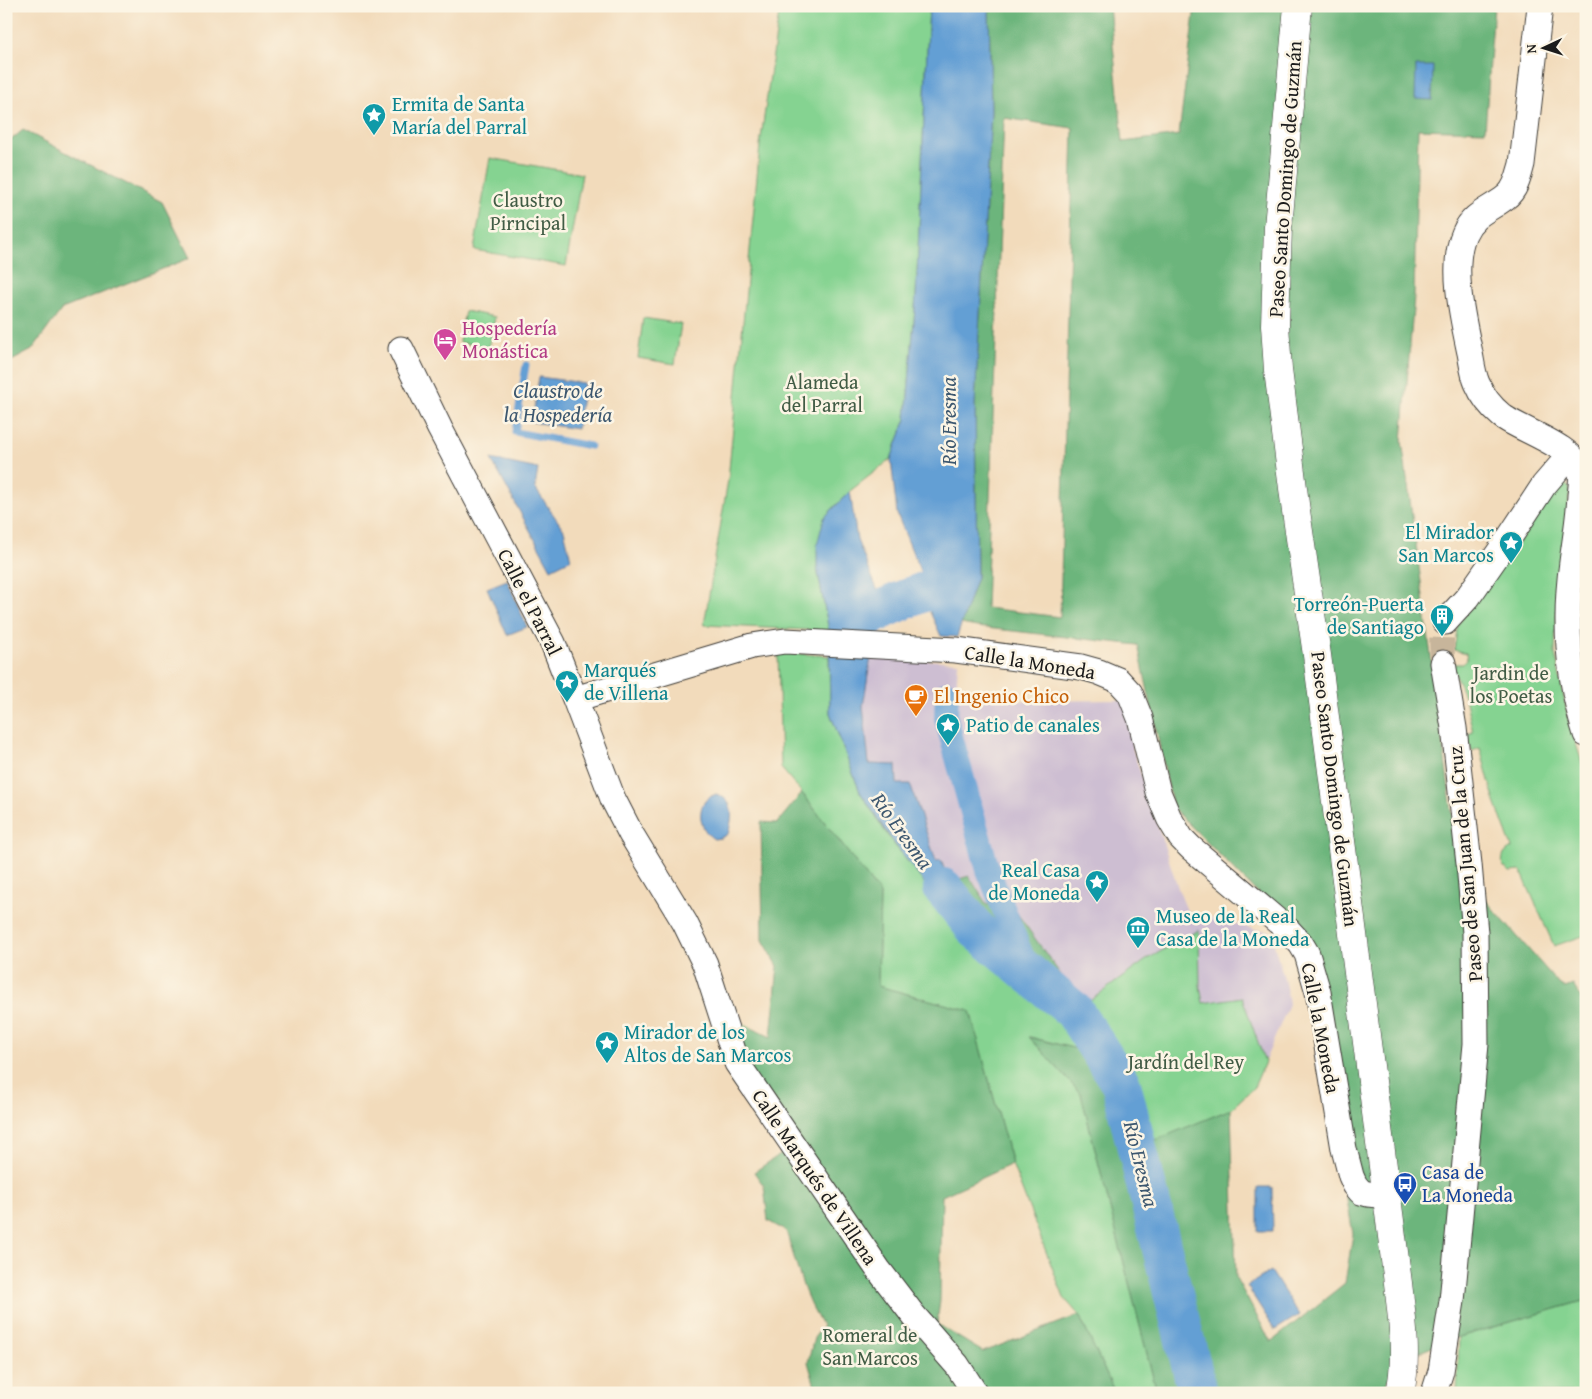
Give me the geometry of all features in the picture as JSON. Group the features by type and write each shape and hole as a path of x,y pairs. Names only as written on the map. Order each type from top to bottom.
{"main road":[{"name":"Paseo Santo Domingo de Guzmán","path":"1298,6 1278,237 1275,326 1278,370 1282,411 1318,655 1388,1196 1403,1324 1404,1358 1400,1393"}],"street":[{"path":"1540,6 1522,164 1514,186 1507,197 1480,212 1464,234 1459,258 1459,304 1476,382 1487,401 1503,416 1555,444 1577,464 1581,472 1581,488 1569,588 1568,635 1569,663 1580,716 1586,734"},
{"name":"Calle el Parral","path":"401,349 440,429 553,643 575,699"},
{"path":"1445,622 1468,597 1544,485 1569,456"},
{"name":"Calle la Moneda","path":"575,699 752,646 785,640 956,650 1081,667 1118,680 1130,693 1140,718 1158,792 1176,831 1191,848 1288,930 1301,944 1307,954 1318,992 1349,1170 1355,1185 1361,1192 1388,1196"},
{"name":"Paseo de San Juan de la Cruz","path":"1434,1393 1441,1371 1452,1301 1476,1044 1475,933 1454,728 1443,663"},
{"name":"Calle Marqués de Villena","path":"575,699 613,799 631,834 685,923 705,964 737,1063 878,1269 914,1316 957,1365 975,1393"}],"shaded area":[{"name":"Real Casa de Moneda","path":"870,657 958,662 956,694 1022,701 1122,700 1131,710 1133,750 1187,911 1254,929 1270,931 1284,978 1289,1004 1254,1087 1231,1109 1125,1065 1007,899 987,905 969,876 949,882 941,860 936,861 926,833 897,784 869,764 863,706"}],"green space":[{"name":"Alameda del Parral","path":"780,6 929,6 916,296 906,419 891,459 850,491 824,518 817,568 829,631 704,625 728,480 760,145"},
{"path":"989,6 1109,6 1123,142 1179,135 1195,6 1494,6 1485,131 1418,129 1414,297 1402,441 1460,871 1559,984 1565,988 1573,985 1586,1006 1586,1300 1459,1337 1398,1360 1383,1393 1157,1393 1081,1094 1029,1037 1101,1055 1074,1011 978,931 949,882 969,876 987,905 1007,899 1125,1065 1131,1150 1231,1109 1236,1278 1271,1342 1345,1283 1353,1234 1301,937 1173,808 1138,645 961,624 977,577 975,402 991,111","holes":["1004,118 1073,128 1060,617 986,608"]},
{"path":"23,130 162,202 190,258 62,309 32,350 6,364 6,144"},
{"name":"Claustro Pirncipal","path":"490,158 582,174 566,266 474,250"},
{"path":"465,311 495,317 489,348 459,342"},
{"path":"643,318 681,324 675,364 638,358"},
{"name":"Jardin de los Poetas","path":"1565,484 1570,488 1557,602 1555,653 1568,718 1586,776 1586,935 1554,946 1521,871 1510,872 1503,866 1502,860 1504,855 1512,848 1494,799 1480,748 1472,751 1466,735 1473,732 1465,698 1451,664 1463,664 1467,660 1466,653 1454,650 1458,624 1560,486"},
{"path":"778,652 829,656 830,713 860,792 890,839 925,884 1074,1011 1102,1056 1030,1037 1081,1094 1157,1393 1115,1393 1079,1315 1064,1298 1012,1164 970,1011 878,986 880,894 781,768"},
{"name":"Romeral de San Marcos","path":"802,793 880,894 878,986 970,1011 1012,1164 942,1196 940,1300 937,1324 983,1352 1079,1315 1115,1393 817,1393 808,1362 814,1338 823,1326 805,1292 786,1231 768,1221 764,1186 754,1172 797,1143 742,1061 741,1023 771,1037 778,966 763,940 761,822 777,823"},
{"name":"Jardín del Rey","path":"1199,930 1200,986 1203,1003 1242,997 1265,1062 1254,1087 1231,1109 1131,1151 1125,1065 1084,1005 1149,958"},
{"path":"1586,1300 1586,1393 1457,1393 1459,1337"}],"water":[{"path":"929,6 989,6 991,111 975,405 977,577 957,637 941,636 918,586 925,583 897,514 891,459 906,419 916,296"},
{"path":"1416,66 1433,66 1432,100 1415,99"},
{"name":"Claustro de la Hospedería","path":"539,377 584,383 577,429 532,422"},
{"path":"491,459 538,469 535,488 564,530 571,559 551,569"},
{"path":"850,491 857,540 890,621 875,632 863,706 869,764 896,765 897,784 910,784 936,861 941,860 949,882 978,931 925,884 891,839 860,792 830,713 829,631 817,568 817,545 824,518"},
{"path":"507,580 527,627 507,635 487,588"},
{"path":"716,794 727,800 731,810 731,821 728,834 714,839 706,832 703,826 701,810 706,800"},
{"path":"1258,1187 1272,1187 1273,1231 1258,1231"},
{"path":"1271,1271 1299,1315 1275,1330 1247,1286"}],"waterway":[{"path":"526,365 515,432 590,446"},
{"name":"Río Eresma","path":"849,646 855,629 865,619 884,608 938,586 947,572 949,555"},
{"path":"947,693 946,718 988,870 1029,973"},
{"name":"Río Eresma","path":"943,888 978,931 1074,1011 1121,1084 1198,1393"}],"tunnel":[{"path":"1443,663 1442,637 1445,622"}],"place":[{"name":"Ermita de Santa María del Parral","path":"374,136"},
{"name":"Hospedería Monástica","path":"445,361"},
{"name":"El Mirador San Marcos","path":"1511,564"},
{"name":"Torreón-Puerta de Santiago","path":"1442,637"},
{"name":"Marqués de Villena","path":"567,703"},
{"name":"El Ingenio Chico","path":"916,717"},
{"name":"Patio de canales","path":"948,746"},
{"name":"Real Casa de Moneda","path":"1097,903"},
{"name":"Museo de la Real Casa de la Moneda","path":"1138,949"},
{"name":"Mirador de los Altos de San Marcos","path":"607,1064"},
{"name":"Casa de La Moneda","path":"1405,1205"}]}
